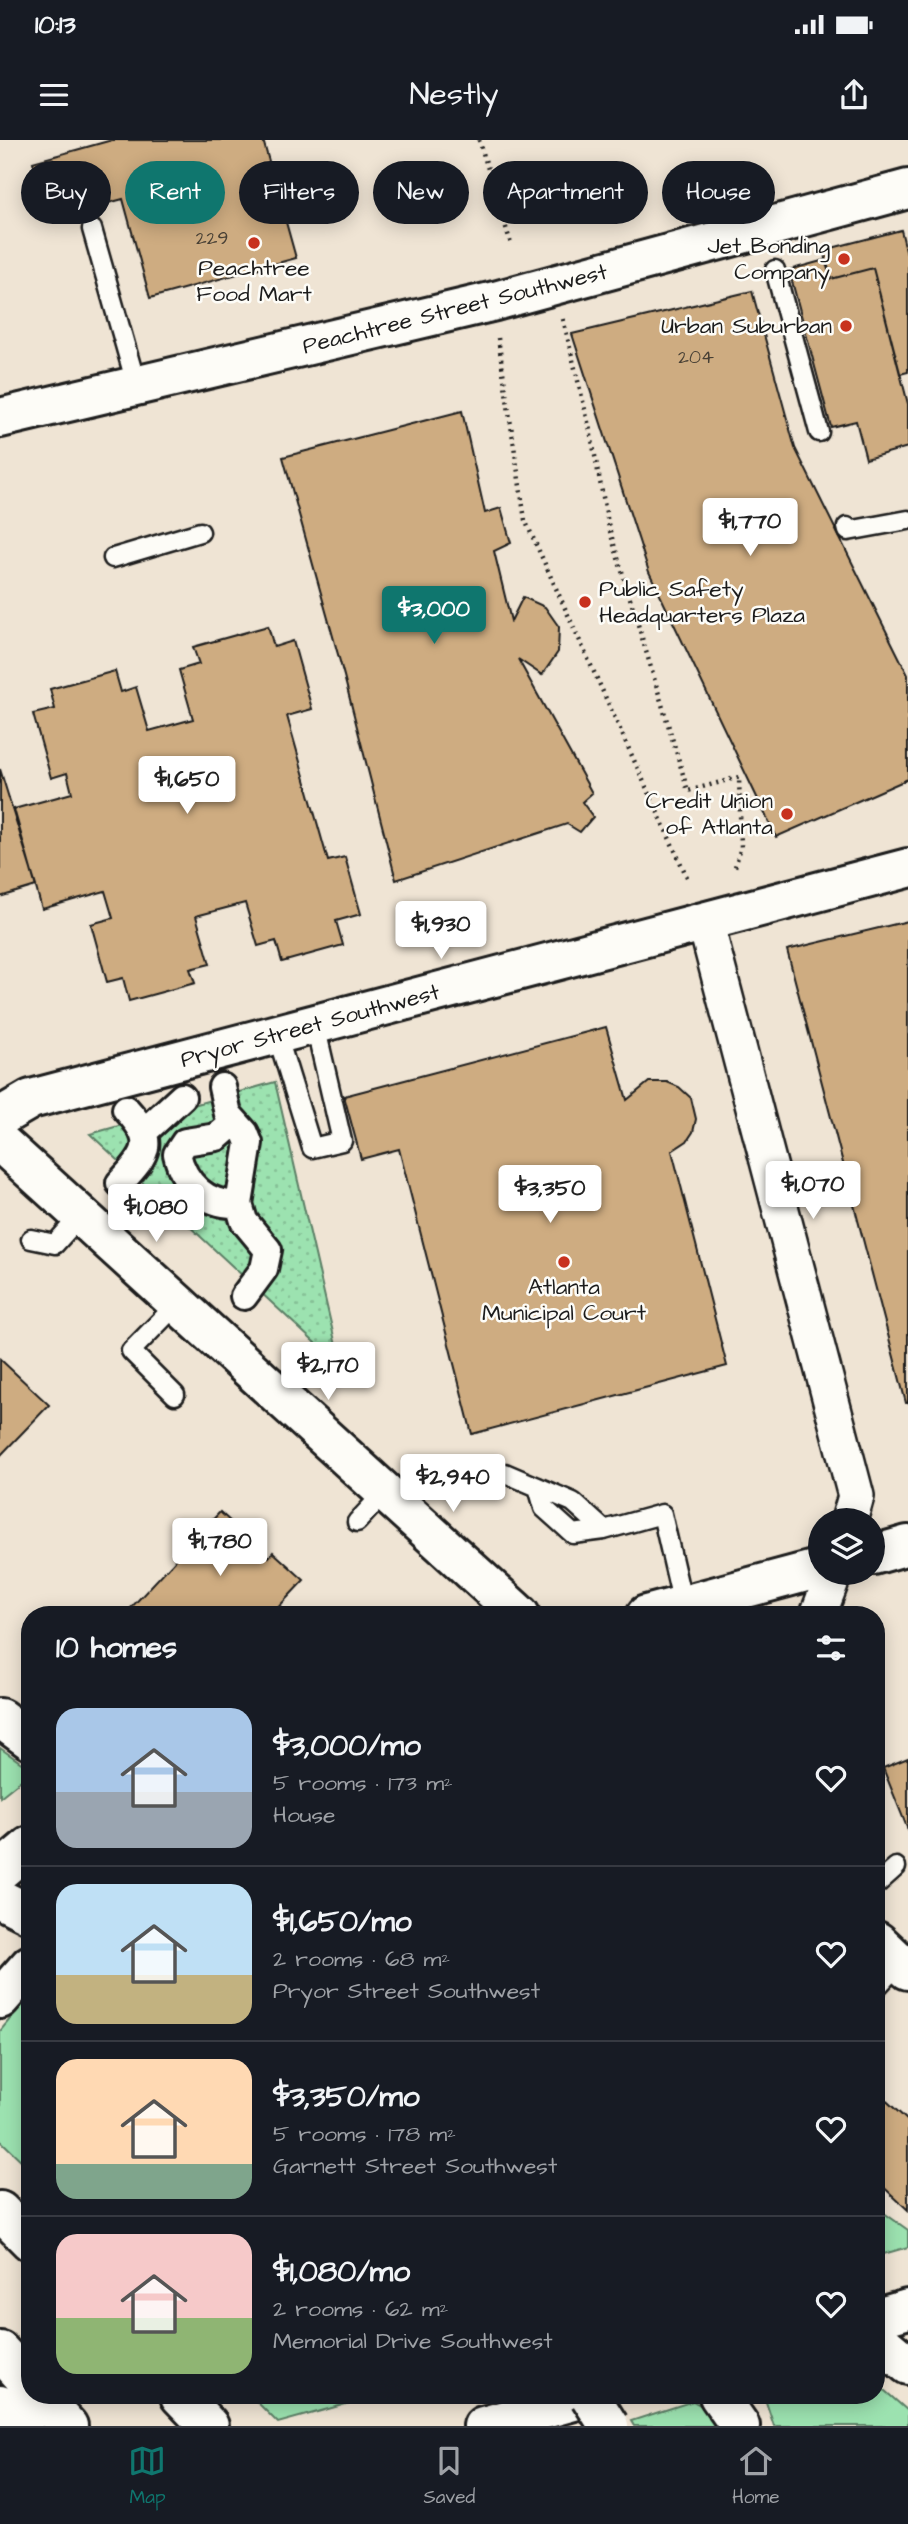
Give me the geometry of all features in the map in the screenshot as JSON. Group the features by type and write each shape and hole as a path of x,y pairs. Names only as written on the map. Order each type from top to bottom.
{"main road":[{"name":"Peachtree Street Southwest","path":"0,418 495,301 908,189"},
{"name":"Pryor Street Southwest","path":"0,1117 31,1099 908,868"},
{"path":"0,1142 510,1606"},
{"path":"885,1552 908,1545"},
{"path":"679,1606 808,1572"},
{"path":"0,1718 21,1733"},
{"path":"0,1871 21,1854"},
{"path":"0,1890 21,1898"},
{"path":"0,1899 21,1910"},
{"path":"0,1999 21,1975"},
{"path":"0,2211 21,2232"},
{"path":"885,2316 908,2309"},
{"path":"885,2346 908,2365"},
{"path":"0,2351 21,2374"},
{"path":"47,2404 68,2426"},
{"path":"188,2404 209,2426"},
{"path":"482,2426 562,2404"},
{"path":"596,2404 609,2426"},
{"path":"725,2404 740,2426"},
{"path":"0,2405 23,2426"}],"street":[{"path":"705,921 856,1496 853,1508"},
{"path":"222,1087 228,1114 233,1123 245,1133 249,1143 239,1204 244,1221 268,1250 264,1269 244,1296"},
{"path":"120,1184 137,1164 145,1139 182,1097"},
{"path":"126,1109 145,1139 177,1154"},
{"path":"233,1123 217,1138 185,1142 177,1154 182,1172 195,1189 212,1201 239,1204"},
{"path":"821,1606 829,1585"}],"lane":[{"path":"92,229 137,387"},
{"path":"775,270 819,432"},
{"path":"847,527 848,531 908,520"},
{"path":"113,558 200,532"},
{"path":"277,1035 312,1149 342,1141 315,1025"},
{"path":"31,1239 55,1244 80,1215"},
{"path":"175,1395 131,1351 177,1304"},
{"path":"505,1472 573,1502 604,1530 662,1514 683,1605"},
{"path":"357,1522 384,1493"},
{"path":"885,1877 896,1867"}],"path":[{"path":"479,140 512,247"},
{"path":"563,319 590,430 609,528 688,791 739,777 741,847 734,870"},
{"path":"498,336 525,520 687,877"}],"green space":[{"path":"275,1082 341,1367 90,1134"},
{"path":"0,1748 21,1763 21,1780 0,1797"},
{"path":"21,2006 21,2160 0,2140 0,2031"},
{"path":"885,2214 908,2230 908,2247 885,2254"},
{"path":"885,2391 908,2411 908,2426 774,2426 767,2404 885,2404"},
{"path":"259,2404 346,2404 278,2423"},
{"path":"684,2404 699,2404 719,2415 725,2426 634,2426 631,2421"}],"building":[{"path":"112,140 263,140 269,161 239,161 239,224 286,224 296,258 150,298 130,224 225,224 225,161 125,161 125,206 123,199 111,202 111,161 37,161"},
{"path":"901,230 908,258 908,372 900,374 873,268 831,279 824,250"},
{"name":"Urban Suburban","path":"825,260 831,279 873,268 908,404 908,447 866,459 856,421 831,427 789,270"},
{"path":"752,291 795,448 908,675 908,779 776,837 649,572 572,334"},
{"path":"462,411 485,513 501,508 511,543 494,551 511,621 523,597 545,607 559,627 558,652 542,675 518,659 592,793 582,802 593,817 580,832 567,824 396,880 344,676 283,457"},
{"path":"268,626 274,647 293,641 312,709 287,716 328,861 345,857 361,914 336,921 343,945 282,962 276,941 258,946 245,903 196,916 210,964 190,969 195,983 129,1001 123,978 107,982 91,924 113,918 105,891 42,909 14,809 72,793 67,773 51,778 33,714 55,709 50,689 115,671 121,692 136,687 149,731 193,719 179,670 199,664 193,647"},
{"path":"0,769 36,886 0,897"},
{"path":"908,921 908,1403 906,1403 787,950"},
{"name":"Atlanta Municipal Court","path":"606,1027 627,1100 649,1082 667,1082 679,1087 691,1098 696,1119 693,1132 687,1141 672,1151 727,1366 472,1434 399,1149 361,1159 344,1096"},
{"path":"0,1359 49,1405 0,1456"},
{"path":"220,1512 269,1557 273,1552 304,1580 279,1606 133,1606"},
{"path":"908,1758 908,1830 885,1773 885,1767"},
{"path":"885,2099 908,2121 908,2210 885,2188"}],"place":[{"name":"Peachtree Food Mart","path":"254,243"},
{"name":"Jet Bonding Company","path":"844,259"},
{"name":"Urban Suburban","path":"846,326"},
{"name":"Public Safety Headquarters Plaza","path":"585,602"},
{"name":"Credit Union of Atlanta","path":"787,814"},
{"name":"Atlanta Municipal Court","path":"564,1262"}]}
